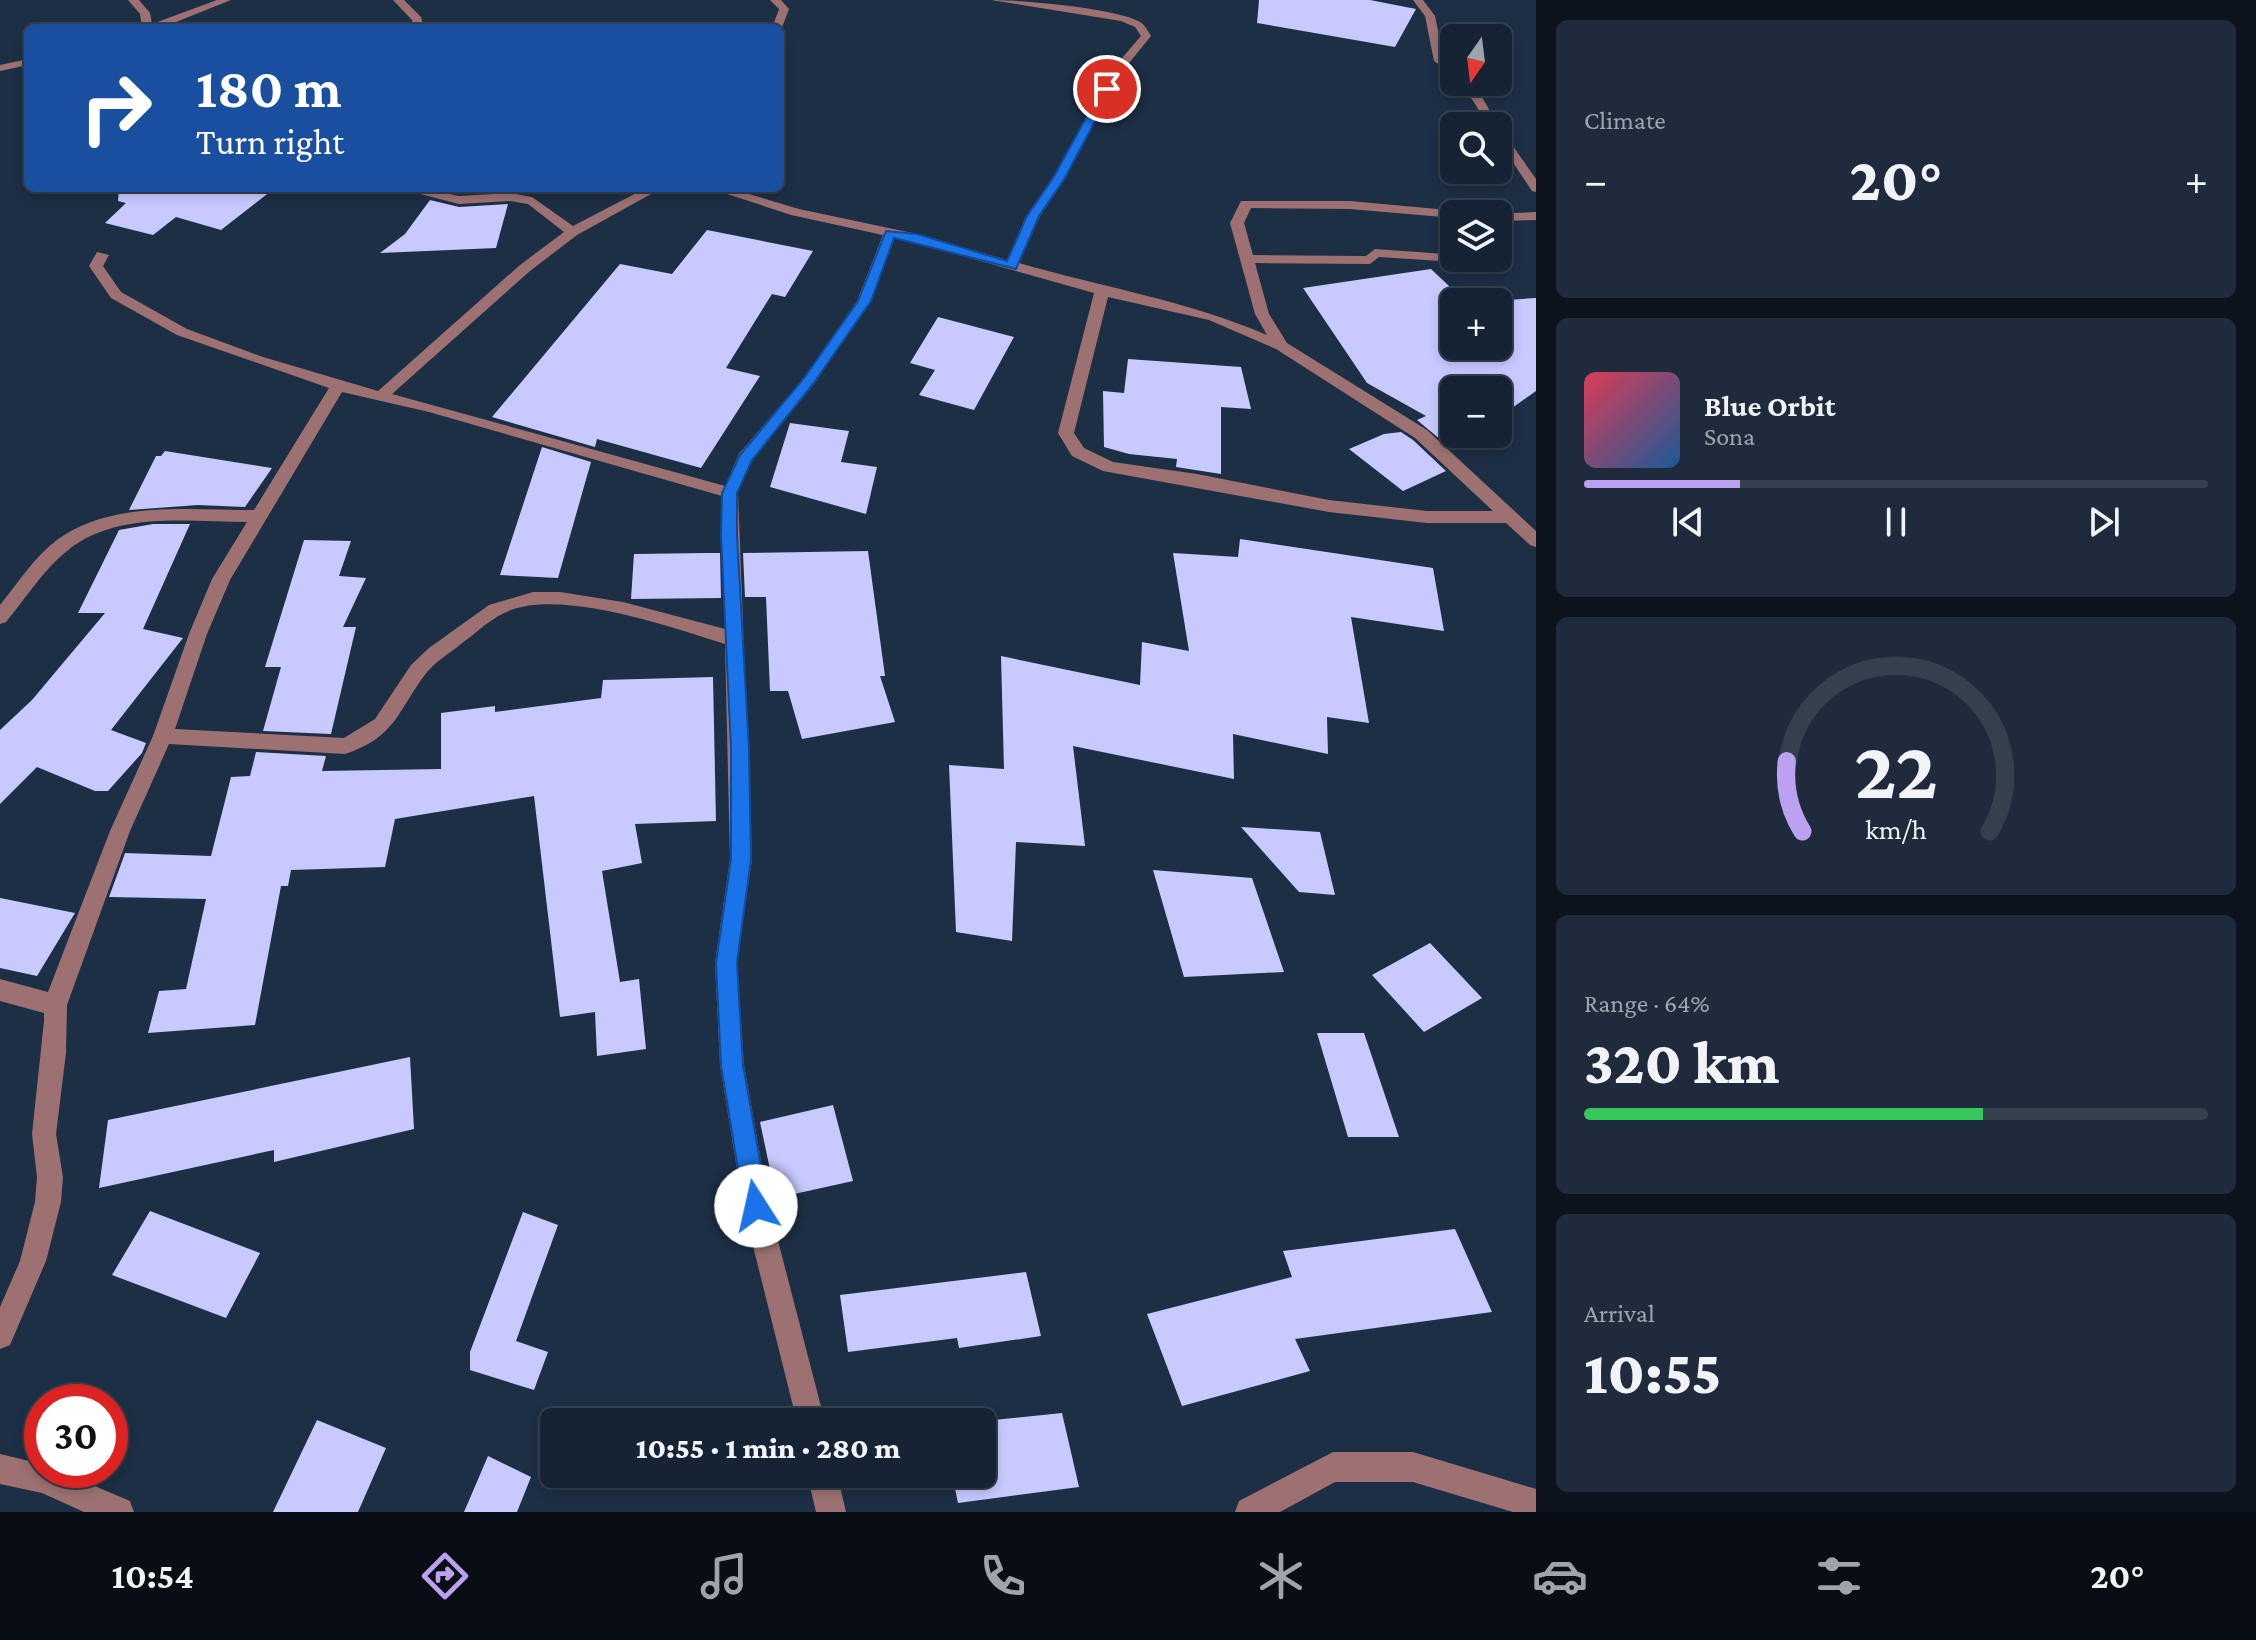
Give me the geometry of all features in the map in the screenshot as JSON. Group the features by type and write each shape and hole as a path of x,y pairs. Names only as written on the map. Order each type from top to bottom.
{"street":[{"path":"133,0 145,13 148,24"},
{"path":"160,24 226,0"},
{"path":"398,0 418,24"},
{"path":"775,0 784,9 778,24"},
{"path":"996,0 1123,18 1139,25 1146,36 1116,72 1059,178 1033,216 1011,266"},
{"path":"1418,0 1430,16 1440,62"},
{"path":"0,68 24,63"},
{"path":"1512,152 1536,188"},
{"path":"422,192 459,200 510,197 532,201 572,232"},
{"path":"382,395 525,268 572,232 648,192"},
{"path":"728,192 796,212 917,238 1102,291 1214,317 1281,346 1421,434 1536,541"},
{"path":"1281,346 1262,314 1250,259 1237,223 1246,204 1350,205 1440,213"},
{"path":"1512,217 1536,216"},
{"path":"807,1408 756,1206 732,1065 726,963 741,859 730,493 745,458 809,381 864,301 890,233"},
{"path":"1250,259 1370,260 1375,253 1440,257"},
{"path":"102,255 96,266 116,295 182,332 338,386 382,395 730,493"},
{"path":"1102,291 1066,433 1078,452 1109,467 1197,480 1329,506 1427,517 1510,517"},
{"path":"0,1335 12,1315 41,1236 50,1181 44,1137 57,1028 55,1005 120,831 163,736 198,634 221,579 338,386"},
{"path":"0,617 61,545 85,529 121,519 259,516"},
{"path":"163,736 345,746 368,738 382,728 420,667 480,619 512,602 543,597 640,611 736,640"},
{"path":"0,990 55,1005"},
{"path":"1250,1512 1333,1467 1413,1467 1536,1504"},
{"path":"0,1469 43,1479 119,1512"},
{"path":"825,1488 831,1512"}],"building":[{"path":"1259,0 1370,0 1416,9 1395,47 1257,23"},
{"path":"119,192 270,192 221,230 176,217 153,235 105,223 126,203 118,201"},
{"path":"430,200 459,207 508,204 496,248 380,253 405,234"},
{"path":"707,230 813,251 785,297 772,294 726,368 760,376 701,468 597,439 595,447 492,417 620,264 672,274"},
{"path":"1431,269 1451,288 1440,288 1440,360 1512,360 1512,300 1536,298 1536,391 1512,408 1512,376 1440,376 1440,439 1417,420 1426,416 1367,383 1303,288"},
{"path":"938,317 1014,337 974,410 919,395 935,370 910,363"},
{"path":"1128,359 1241,367 1251,409 1221,407 1221,474 1176,467 1177,459 1129,454 1104,447 1103,391 1124,393"},
{"path":"790,423 849,431 841,462 877,467 866,514 770,487"},
{"path":"1401,432 1446,471 1403,491 1349,449 1384,434"},
{"path":"542,447 591,462 558,578 500,575"},
{"path":"165,451 272,468 245,507 198,505 129,510 156,456 161,456"},
{"path":"153,524 190,524 143,629 183,638 111,730 146,743 142,753 108,791 95,791 37,767 0,804 0,730 32,700 105,613 78,613 119,530"},
{"path":"1240,539 1433,568 1444,631 1351,617 1369,723 1327,717 1328,754 1233,734 1234,779 1073,746 1085,846 1016,842 1012,941 956,932 949,765 1004,769 1001,656 1140,685 1142,642 1189,651 1173,553 1238,557"},
{"path":"304,540 351,541 339,576 366,578 343,627 356,627 331,734 263,731 281,667 265,667"},
{"path":"868,551 885,676 880,676 895,722 802,739 788,691 770,691 766,597 745,597 743,553"},
{"path":"720,553 721,598 631,599 634,554"},
{"path":"713,677 716,821 635,824 642,863 602,871 620,982 639,979 646,1049 597,1056 595,1012 560,1017 534,796 395,819 385,867 291,870 288,886 281,886 255,1025 148,1033 159,991 186,989 206,899 109,897 125,853 211,856 231,777 250,776 256,752 326,756 322,771 441,769 441,713 495,706 495,712 601,698 603,680"},
{"path":"1241,827 1320,832 1335,895 1299,892"},
{"path":"1153,870 1252,878 1284,972 1184,977"},
{"path":"0,898 75,913 37,976 0,968"},
{"path":"1430,943 1482,998 1424,1032 1372,975"},
{"path":"1317,1033 1364,1033 1399,1137 1348,1137"},
{"path":"410,1057 414,1129 274,1162 274,1150 99,1188 108,1120"},
{"path":"833,1105 853,1181 776,1198 760,1122"},
{"path":"150,1211 260,1253 226,1318 112,1275"},
{"path":"523,1212 558,1225 516,1341 548,1352 534,1390 470,1370 470,1352"},
{"path":"1455,1229 1492,1312 1295,1339 1310,1371 1182,1406 1147,1314 1292,1277 1283,1251"},
{"path":"1026,1272 1041,1336 959,1348 957,1338 848,1352 840,1295"},
{"path":"1062,1413 1079,1487 958,1503 955,1488 996,1488 996,1420"},
{"path":"317,1420 386,1448 358,1512 273,1512"},
{"path":"488,1456 531,1477 517,1512 464,1512"}],"route":[{"path":"756,1206 732,1065 726,963 741,859 730,493 745,458 809,381 864,301 890,233 1011,266 1033,216 1059,178 1107,89"}]}
